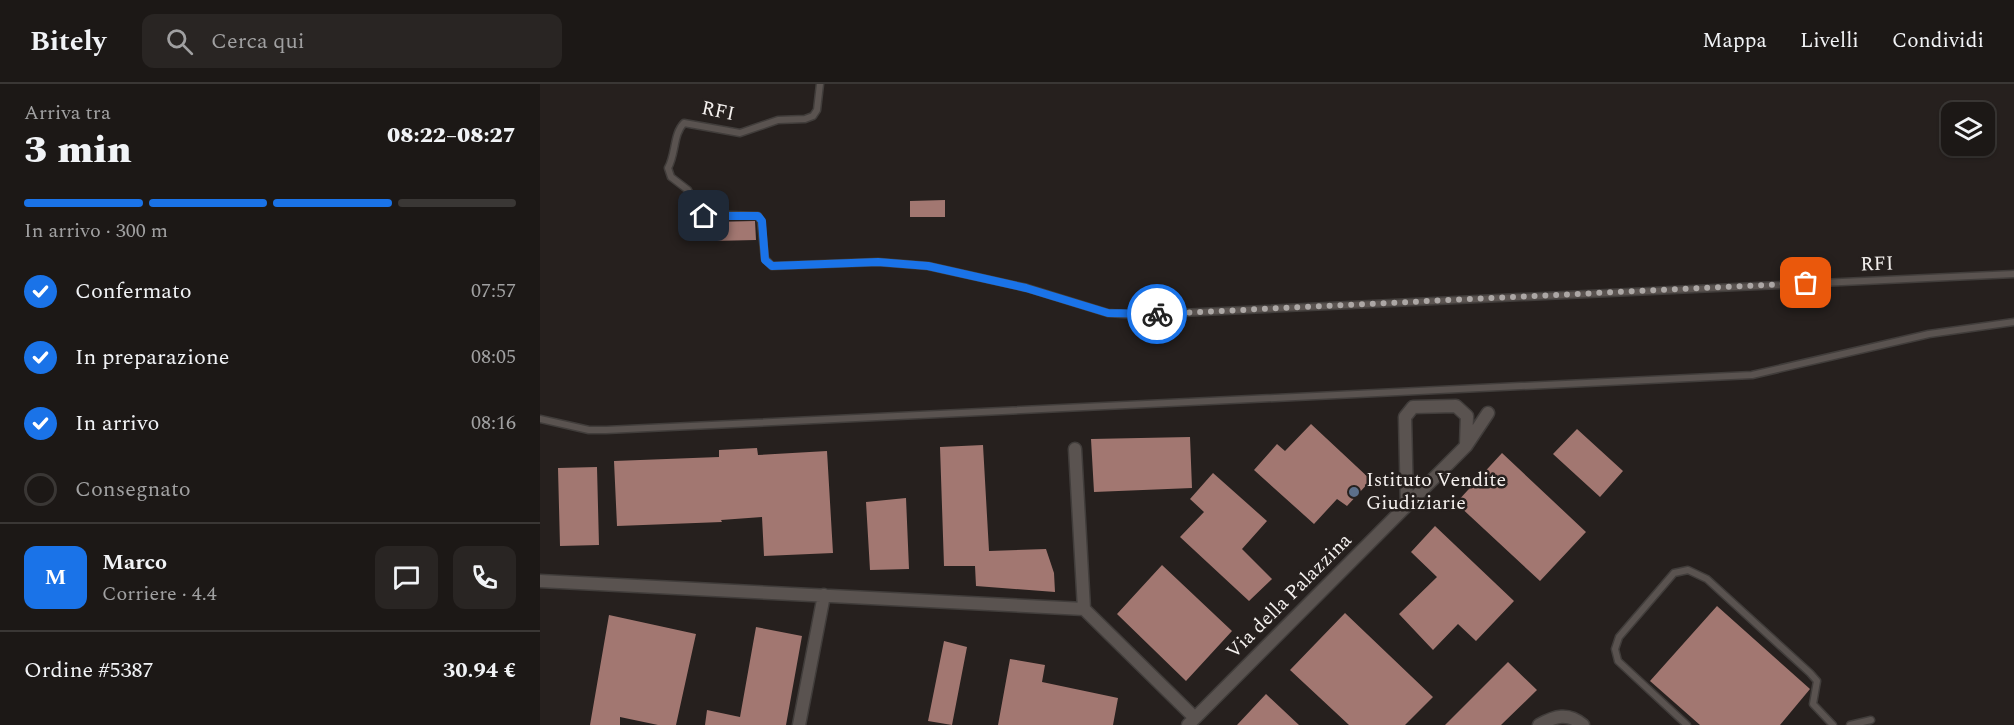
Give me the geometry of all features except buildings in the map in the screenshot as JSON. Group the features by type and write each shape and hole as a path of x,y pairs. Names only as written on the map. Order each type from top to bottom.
{"street":[{"path":"1407,505 1405,417 1413,407 1456,406 1467,416 1466,446"},
{"name":"Via della Palazzina","path":"1192,722 1466,446 1488,413"},
{"path":"1075,450 1084,609 1192,722"},
{"path":"540,580 1084,609"},
{"path":"799,725 824,595"},
{"path":"1539,725 1555,716 1575,718 1583,725"}],"lane":[{"name":"RFI","path":"820,84 817,111 805,120 778,120 740,133 684,123 678,132 673,158 668,168 671,177 688,190 699,214 753,214 760,218 765,260 772,266 878,262 928,266 1026,288 1108,313 1137,315 2014,274"},
{"path":"540,419 589,430 606,430 1752,375 1929,334 2014,322"},
{"path":"1687,725 1618,661 1615,649 1619,637 1674,573 1688,570 1707,579 1810,673 1817,681 1813,704 1833,725"},
{"path":"1850,725 1871,720"}],"way so far":[{"path":"1157,314 1806,283"}],"place":[{"name":"Istituto Vendite Giudiziarie","path":"1354,492"}],"route":[{"path":"704,216 753,214 758,216 762,221 765,260 768,265 776,267 878,262 928,266 1026,288 1108,313 1157,314"}]}
